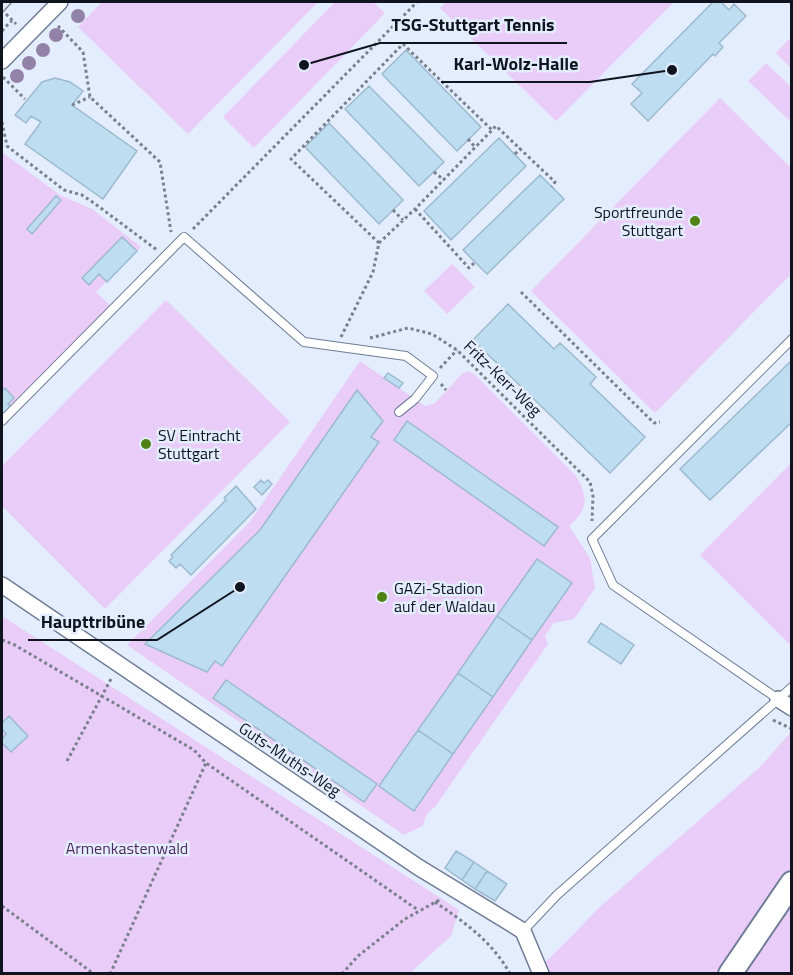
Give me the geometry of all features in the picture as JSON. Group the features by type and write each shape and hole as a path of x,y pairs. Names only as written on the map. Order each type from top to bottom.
{"main road":[{"path":"730,974 792,883"}],"street":[{"path":"2,61 60,2"},
{"name":"Guts-Muths-Weg","path":"2,585 418,867 523,931"},
{"path":"778,699 792,708"},
{"path":"523,931 541,974"}],"lane":[{"path":"2,421 184,237 304,342 406,356 433,376 415,399 399,412"},
{"path":"778,699 613,585 592,539 792,339"},
{"path":"523,931 557,895 792,687"}],"path":[{"path":"184,237 417,2"},
{"path":"6,14 22,29"},
{"path":"2,31 12,20"},
{"path":"53,20 83,52 90,97 160,162 173,248"},
{"path":"379,243 291,159 356,95 403,44 492,130"},
{"path":"390,58 394,62"},
{"path":"2,76 25,99"},
{"path":"72,105 90,97"},
{"path":"2,122 7,146 64,190 82,195 94,202 165,256"},
{"path":"336,347 373,272 379,243 496,126 555,182 552,187"},
{"path":"468,139 476,147"},
{"path":"515,154 521,148"},
{"path":"434,172 444,180"},
{"path":"415,209 438,229 469,268 475,262"},
{"path":"393,210 404,220"},
{"path":"521,292 654,423 660,422"},
{"name":"Fritz-Kerr-Weg","path":"367,339 408,328 432,334 458,350 590,482 593,496 592,539"},
{"path":"446,362 458,350"},
{"path":"2,640 13,644 194,750 206,764 418,910"},
{"path":"67,761 119,666"},
{"path":"110,974 206,764"},
{"path":"342,974 358,956 418,910 435,902 471,926 505,964 510,974"},
{"path":"2,906 94,974"}],"green space":[{"path":"102,2 318,2 188,134 78,27"},
{"path":"335,2 373,2 385,13 254,148 223,117"},
{"path":"447,2 674,2 556,121 440,8"},
{"path":"791,37 791,68 776,53"},
{"path":"766,63 791,87 791,122 748,81"},
{"name":"Sportfreunde Stuttgart","path":"720,98 791,168 791,274 655,413 531,291"},
{"path":"2,152 60,195 92,209 141,247 96,292 110,305 2,415"},
{"path":"452,264 475,287 447,314 424,291"},
{"name":"SV Eintracht Stuttgart","path":"166,300 290,422 105,609 2,506 2,466"},
{"name":"GAZi-Stadion auf der Waldau","path":"360,361 425,406 435,403 463,373 468,371 474,374 576,476 585,497 583,509 569,526 590,558 595,588 574,619 554,623 545,636 548,644 435,807 427,815 423,826 404,835 127,645 249,523"},
{"path":"791,463 792,641 789,644 700,555"},
{"name":"Armenkastenwald","path":"2,616 459,910 451,936 410,973 2,973"},
{"path":"791,732 791,973 534,974 603,904 761,766"}],"building":[{"path":"713,2 721,2 729,10 734,4 746,16 719,43 723,47 715,56 713,54 648,121 631,104 642,93 632,84"},
{"path":"406,50 481,127 457,151 382,74"},
{"path":"55,78 70,82 83,91 72,105 137,151 103,199 25,144 41,122 31,116 26,123 15,115 42,82"},
{"path":"369,86 444,162 419,186 345,109"},
{"path":"329,123 403,200 379,224 305,147"},
{"path":"499,138 526,166 451,240 424,211"},
{"path":"540,175 564,199 487,274 463,250"},
{"path":"56,196 61,200 32,234 27,229"},
{"path":"122,237 137,251 107,282 99,274 89,285 82,278"},
{"path":"508,304 554,349 560,343 596,377 590,384 645,437 610,473 473,340"},
{"path":"792,360 792,422 710,500 680,469"},
{"path":"388,373 403,383 399,388 384,378"},
{"path":"5,388 14,398 8,404 11,407 2,416 2,391"},
{"path":"357,390 383,421 371,437 379,442 222,666 215,661 207,672 145,644 260,530"},
{"path":"407,421 558,527 544,546 394,440"},
{"path":"261,480 264,483 268,480 272,484 262,495 254,487"},
{"path":"236,486 256,509 191,575 180,564 176,568 169,561 173,557 171,555 226,500 224,498"},
{"path":"537,559 572,583 532,640 497,616"},
{"path":"497,616 532,640 493,697 458,673"},
{"path":"601,623 634,645 621,664 588,642"},
{"path":"458,673 493,697 453,754 418,730"},
{"path":"226,680 377,784 364,802 213,698"},
{"path":"9,716 28,736 11,752 2,743 6,734 2,729 2,723"},
{"path":"418,730 453,754 414,811 379,786"},
{"path":"456,851 474,862 462,880 445,868"},
{"path":"474,862 487,871 475,889 462,880"},
{"path":"487,871 507,884 495,901 475,889"}],"tram line":[{"path":"2,13 12,2"}],"place":[{"name":"TSG-Stuttgart Tennis","path":"304,65"},
{"name":"Karl-Wolz-Halle","path":"672,70"},
{"name":"Sportfreunde Stuttgart","path":"695,221"},
{"name":"SV Eintracht Stuttgart","path":"146,444"},
{"name":"Haupttribüne","path":"240,587"},
{"name":"GAZi-Stadion auf der Waldau","path":"382,597"}]}
